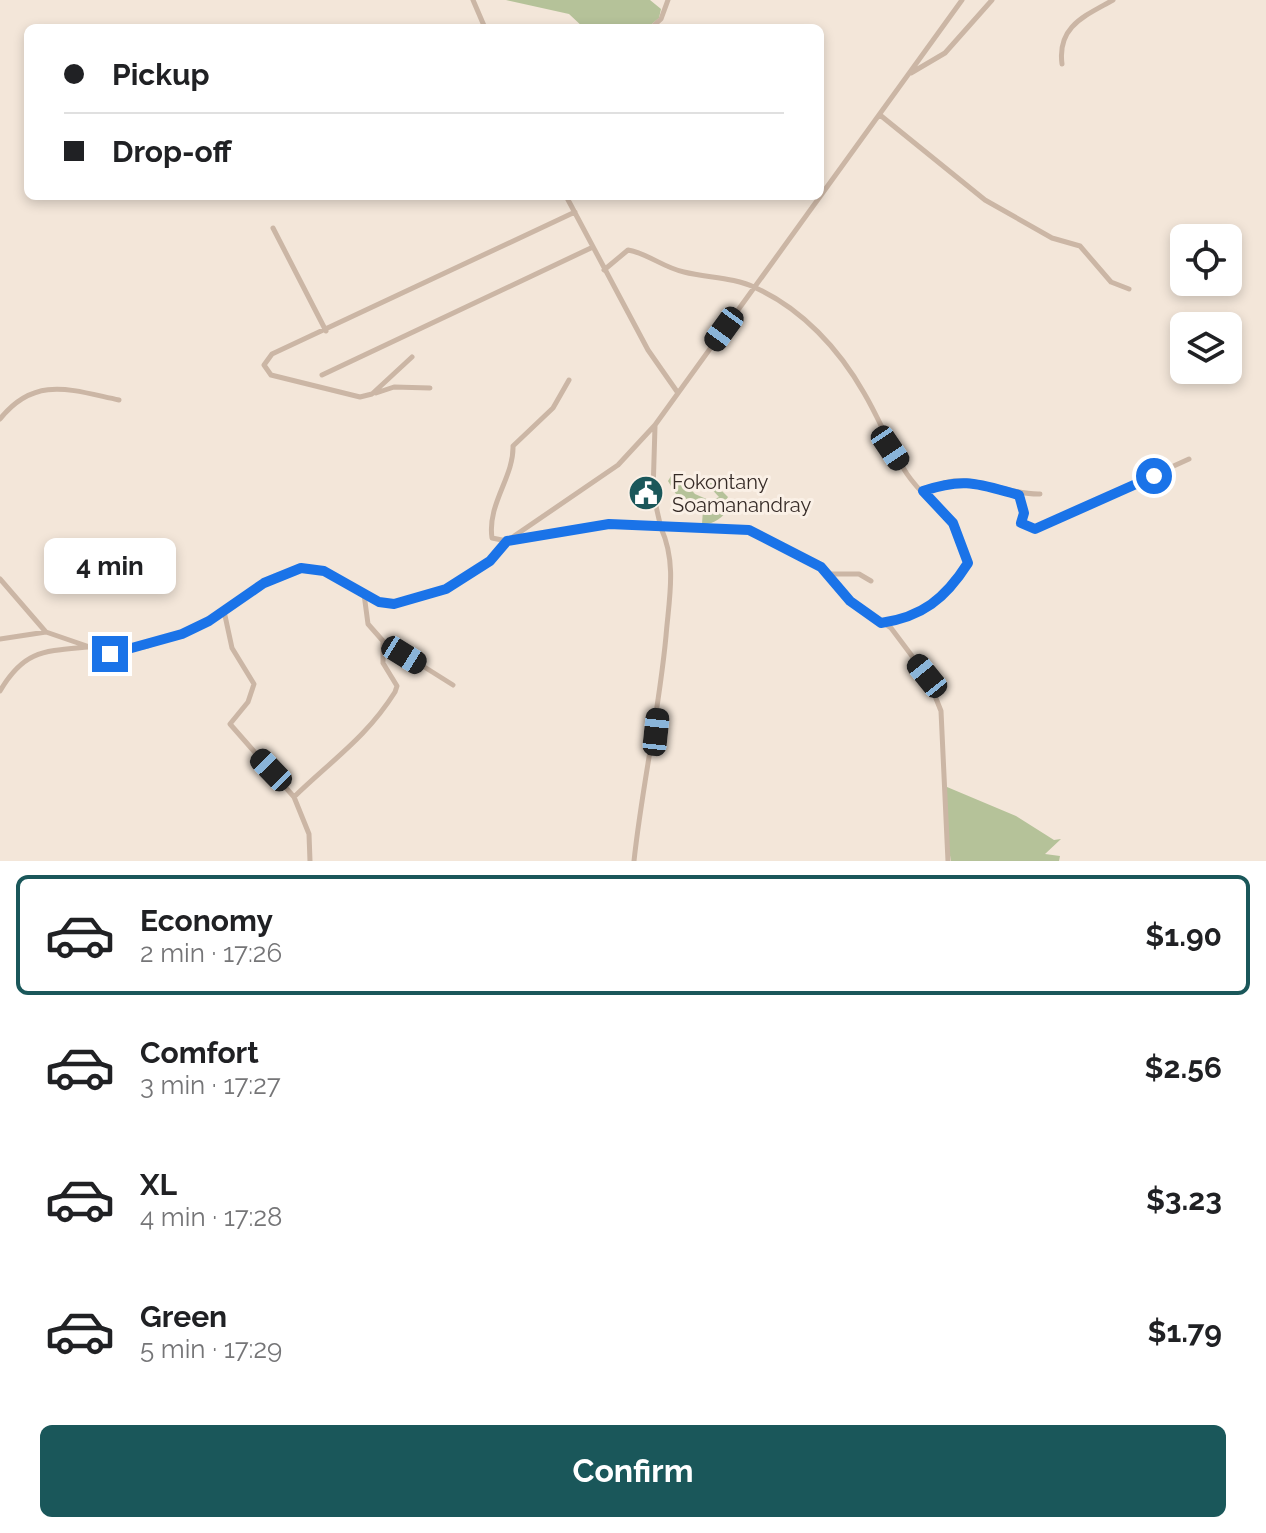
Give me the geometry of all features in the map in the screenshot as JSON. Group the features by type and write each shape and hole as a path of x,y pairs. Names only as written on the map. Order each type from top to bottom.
{"street":[{"path":"473,0 483,24"},
{"path":"655,24 661,19 668,0"},
{"path":"824,192 962,0"},
{"path":"909,74 945,53 992,0"},
{"path":"1062,64 1061,42 1072,24 1113,0"},
{"path":"880,115 985,200 1052,238 1080,246 1111,282 1129,289"},
{"path":"568,200 648,350 678,393"},
{"path":"0,639 46,632 110,654 148,646 182,634 224,611 264,583 301,568 324,571 379,602 394,604 425,597 458,582 490,561 507,541 618,465 655,425 818,200"},
{"path":"430,388 394,387 360,397 266,371 267,358 575,212"},
{"path":"273,228 326,331"},
{"path":"322,375 593,247"},
{"path":"604,270 628,250 684,272 711,275 755,287 811,322 864,392 890,448 953,523 968,563 945,594 911,618 881,623"},
{"path":"372,394 412,357"},
{"path":"569,380 553,408 513,446 513,456 501,483 490,526 492,538 507,541 609,524 749,530 829,574 850,601 891,628 927,676 941,711 948,861"},
{"path":"0,419 16,399 61,387 119,400"},
{"path":"634,861 656,732 671,588 670,549 661,528 653,493 655,425"},
{"path":"1019,495 1024,513 1021,523 1035,529 1189,459"},
{"path":"923,491 952,481 972,482 1019,495 1040,494"},
{"path":"829,574 859,574 871,581"},
{"path":"0,579 46,632"},
{"path":"364,593 368,624 383,641 453,685"},
{"path":"224,611 232,648 254,684 248,702 230,724 294,797 309,834 310,861"},
{"path":"294,797 359,741 395,692 397,686 383,663 383,641"},
{"path":"0,691 14,667 41,652 89,647"}],"green space":[{"path":"506,0 650,0 661,9 659,18 652,24 580,24 569,14"},
{"path":"674,471 695,494 711,501 719,497 706,483 714,483 728,497 725,502 729,506 725,514 714,522 702,524 703,510 676,494 668,481"},
{"path":"947,787 1016,816 1054,840 1061,839 1045,854 1060,856 1059,861 951,861 947,839"}],"place":[{"name":"Fokontany Soamanandray","path":"646,493"}],"route":[{"path":"110,654 148,646 182,634 209,621 264,583 301,568 324,571 379,602 394,604 446,589 490,561 507,541 609,524 749,530 821,567 850,601 881,623 911,618 945,594 968,563 953,523 923,491 952,481 972,482 1019,495 1024,513 1021,523 1035,529 1154,476"}]}
